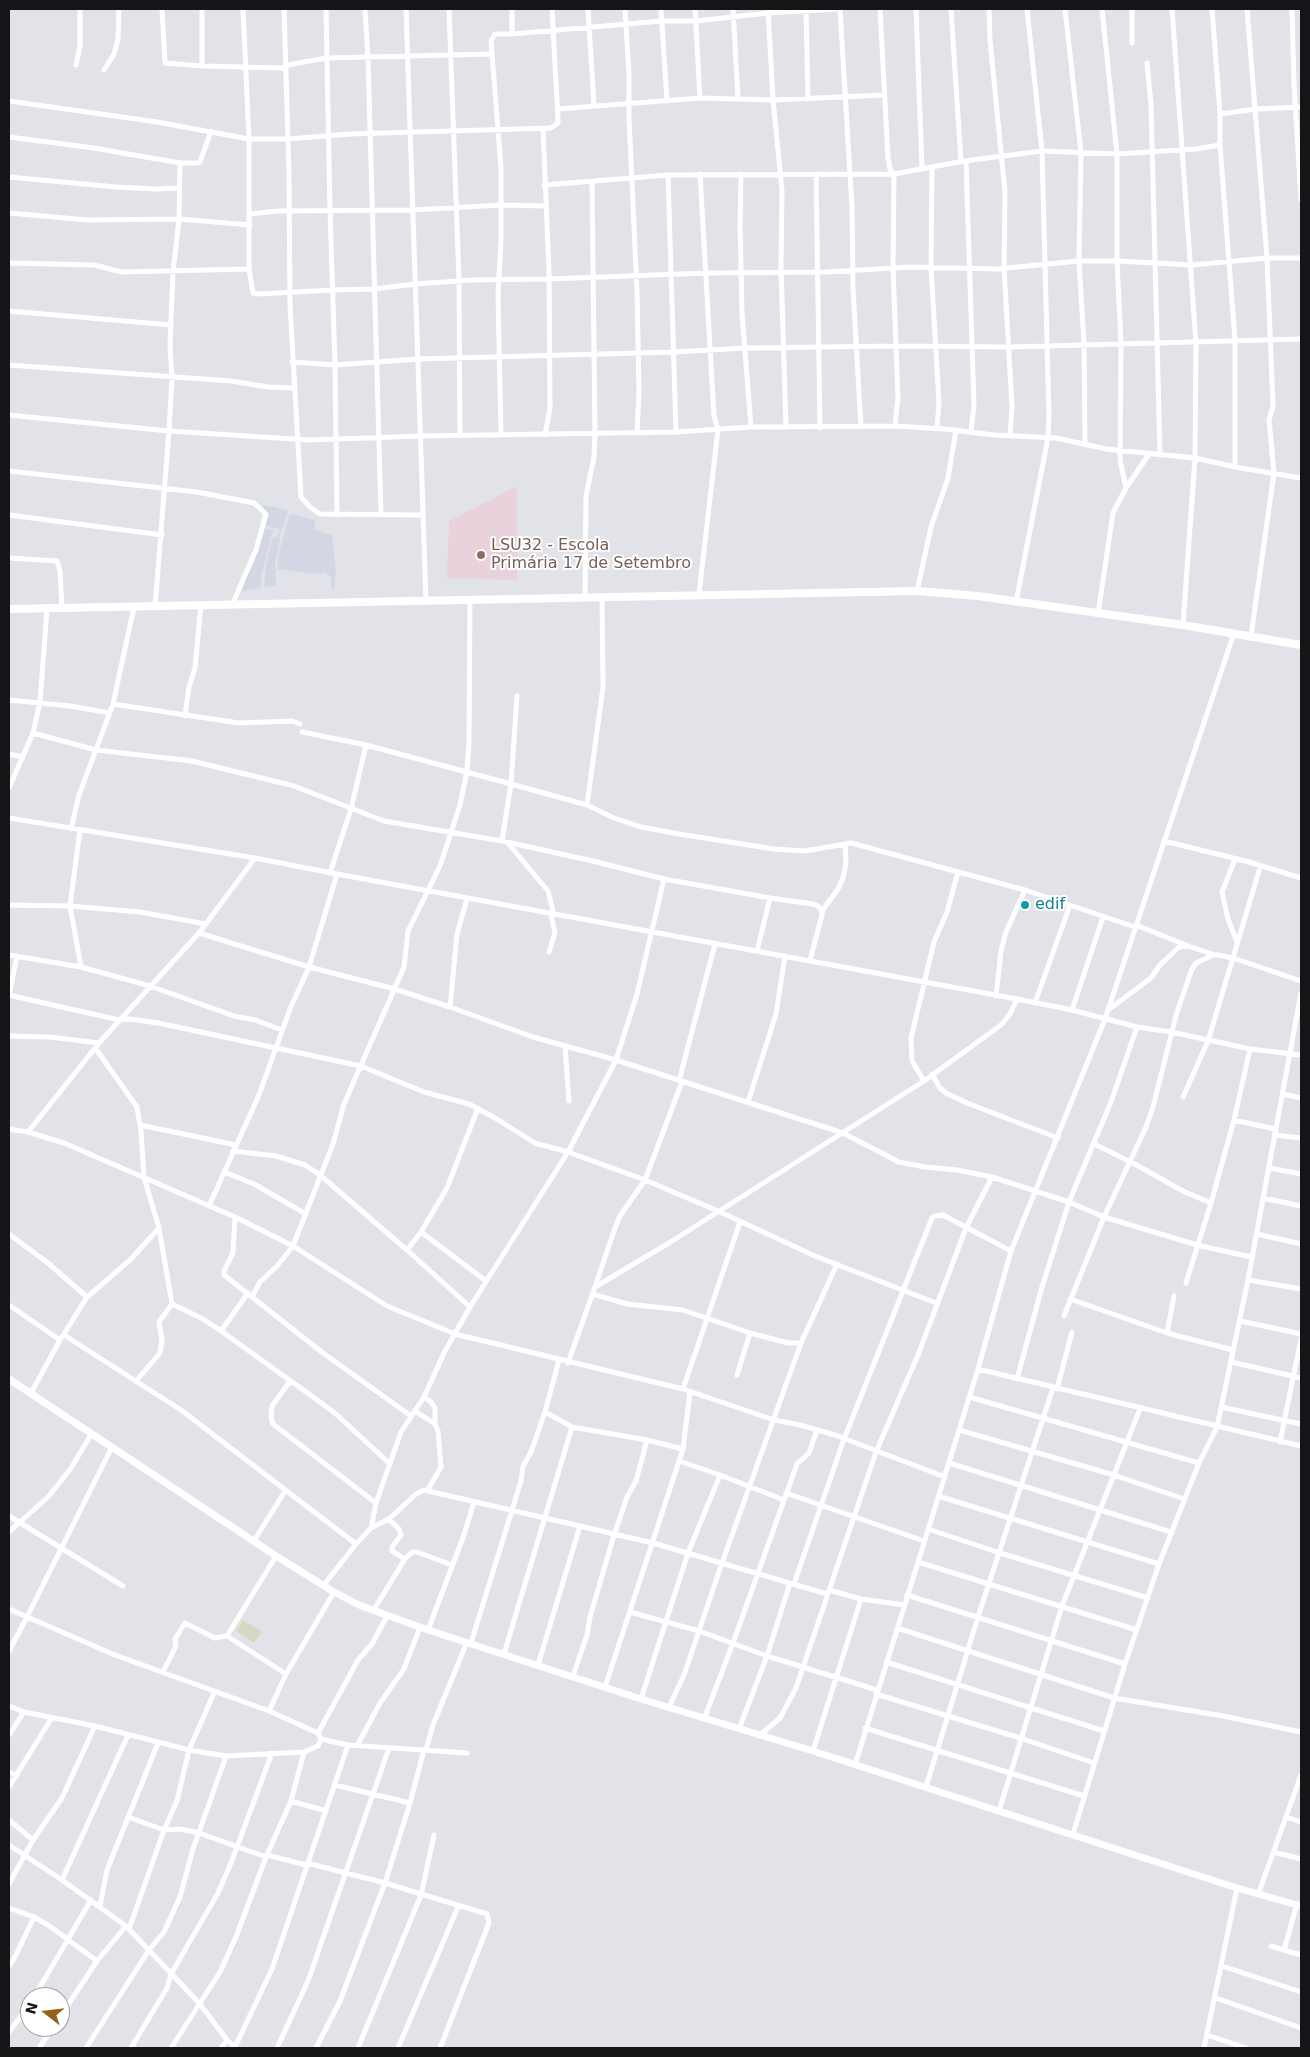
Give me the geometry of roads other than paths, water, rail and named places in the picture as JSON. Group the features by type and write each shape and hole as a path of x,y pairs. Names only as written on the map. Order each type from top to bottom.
{"main road":[{"path":"9,609 917,591 1016,602 1182,625 1301,645"}],"street":[{"path":"76,65 80,48 80,9"},
{"path":"104,70 114,54 118,39 119,9"},
{"path":"162,9 165,63 286,68 288,65 326,58 407,58 492,54"},
{"path":"202,9 202,66"},
{"path":"243,9 249,139 249,270 252,292 254,294 374,290 459,280 549,280 707,273 818,272 931,267 1004,268 1079,261 1192,265 1266,258 1301,258"},
{"path":"284,9 292,362 301,496 315,512 337,515 423,515"},
{"path":"326,9 332,290 336,365 334,403 337,439 337,515"},
{"path":"364,9 368,58 381,514"},
{"path":"406,9 426,600"},
{"path":"449,9 459,280 460,436"},
{"path":"512,9 512,34"},
{"path":"9,101 211,131 249,139 551,128 558,123 552,9"},
{"path":"588,9 594,106"},
{"path":"625,9 637,276 637,433"},
{"path":"661,9 667,101"},
{"path":"695,9 700,98"},
{"path":"733,9 738,98"},
{"path":"501,436 501,357 498,296 500,279 501,168 492,36 498,34 626,26 662,21 696,21 768,11 836,9"},
{"path":"840,9 850,174 856,347 862,427"},
{"path":"880,9 888,158 890,169 894,174 893,268 898,397 896,426"},
{"path":"916,9 922,168"},
{"path":"951,9 964,162 974,405 971,431"},
{"path":"989,9 991,50 1003,156 1005,192 1004,268 1012,407 1010,436"},
{"path":"1016,602 1048,438 1049,394 1042,151 1027,9"},
{"path":"1065,9 1081,153 1079,261 1084,344 1085,444"},
{"path":"1102,9 1117,154 1117,261 1121,343 1120,470 1126,488"},
{"path":"1132,9 1132,43"},
{"path":"1172,9 1184,150 1196,343 1195,458 1182,625"},
{"path":"1212,9 1235,340 1235,467"},
{"path":"1248,9 1266,258 1274,406 1269,420 1274,473 1251,636"},
{"path":"1292,9 1299,107 1301,200"},
{"path":"806,10 808,99"},
{"path":"768,11 773,100 782,191 781,272 786,427"},
{"path":"1147,63 1151,104 1160,455"},
{"path":"558,109 700,98 773,100 884,95"},
{"path":"1220,114 1299,107"},
{"path":"543,129 549,280 550,408 544,435"},
{"path":"9,137 94,148 180,163 200,162 211,131"},
{"path":"544,185 668,175 894,174 922,168 1042,151 1117,154 1184,150 1220,145"},
{"path":"155,606 170,431 171,325 173,272 179,219 180,163"},
{"path":"932,167 931,267 939,403 937,428"},
{"path":"699,594 718,429 714,416 700,174"},
{"path":"741,174 741,272 751,428"},
{"path":"816,174 820,428"},
{"path":"668,175 676,432"},
{"path":"9,177 116,187 179,188"},
{"path":"585,597 586,496 594,457 592,182"},
{"path":"250,214 413,210 501,205 546,206"},
{"path":"9,214 87,220 179,219 250,225"},
{"path":"9,262 94,265 122,272 249,270"},
{"path":"9,311 171,325"},
{"path":"292,362 336,365 459,358 783,347 1010,347 1301,339"},
{"path":"9,365 231,381 268,387 294,388"},
{"path":"9,415 170,431 297,440 676,432 786,427 896,426 1048,438 1149,454 1195,458 1301,478"},
{"path":"917,591 931,527 948,478 956,430"},
{"path":"1098,614 1112,513 1149,454"},
{"path":"9,471 197,492 254,503 266,514 256,550 232,605"},
{"path":"9,515 162,536"},
{"path":"9,558 57,561 60,571 62,609"},
{"path":"587,804 603,687 602,596"},
{"path":"221,1331 260,1282 277,1266 293,1246 333,1144 344,1104 404,967 408,931 429,890 460,805 467,772 470,600"},
{"path":"185,716 189,687 195,668 201,604"},
{"path":"71,829 79,795 113,704 134,607"},
{"path":"9,788 33,733 40,702 48,609"},
{"path":"855,1764 978,1370 1011,1250 1105,1019 1234,633"},
{"path":"517,696 505,842 548,890 555,933 549,952"},
{"path":"9,700 40,702 110,714"},
{"path":"113,704 239,723 295,721 300,724"},
{"path":"302,732 366,745 587,804 614,818 641,827 774,849 805,851 851,843 1025,890 1135,926 1213,955 1233,958 1301,981"},
{"path":"33,733 96,750 192,761 294,786 384,820 451,831 593,860 664,879 813,904 822,911"},
{"path":"330,873 351,809 366,745"},
{"path":"9,754 23,757"},
{"path":"9,818 255,858 553,915 810,960 1017,999 1072,1010 1137,1027 1171,1032 1250,1049 1301,1055"},
{"path":"80,830 70,906 81,967"},
{"path":"1164,841 1249,862 1301,878"},
{"path":"810,960 822,911 838,889 843,878 846,864 845,844"},
{"path":"28,1132 99,1043 206,924 255,858"},
{"path":"1234,862 1222,892 1228,919 1238,943"},
{"path":"1183,1097 1208,1041 1223,997 1260,871"},
{"path":"924,1080 912,1060 911,1038 934,942 947,912 958,872"},
{"path":"209,1206 309,967 337,874"},
{"path":"371,1528 376,1503 401,1432 424,1398 470,1307 568,1152 616,1060 637,994 664,879"},
{"path":"996,996 1001,951 1006,932 1025,890"},
{"path":"758,951 770,898"},
{"path":"450,1007 457,934 467,899"},
{"path":"9,905 70,906 140,912 206,924"},
{"path":"1035,1003 1070,905"},
{"path":"1072,1010 1103,917"},
{"path":"199,932 309,967 394,989 532,1037 616,1060 843,1133 908,1165 957,1170 992,1177 1069,1202 1104,1217 1197,1245 1251,1257"},
{"path":"568,1362 615,1228 645,1180 681,1081 700,998 716,944"},
{"path":"1108,1010 1151,978 1174,950 1184,945 1188,946"},
{"path":"9,955 81,967 150,986 234,1016 255,1020 282,1030"},
{"path":"1064,1316 1104,1217 1131,1162 1154,1107 1171,1032 1192,969 1196,963 1213,955"},
{"path":"17,956 9,996 119,1020 130,1019 158,1023 361,1066 424,1092 470,1104 535,1143 568,1152 645,1180 837,1264 936,1302"},
{"path":"748,1102 776,1014 785,956"},
{"path":"1073,1834 1114,1698 1159,1564 1199,1463 1217,1427 1270,1168 1301,993"},
{"path":"595,1287 843,1133 924,1080 1001,1025 1010,1014 1017,999"},
{"path":"1017,1379 1042,1287 1069,1202 1094,1144 1137,1027"},
{"path":"9,1036 50,1037 99,1043"},
{"path":"565,1046 569,1101"},
{"path":"96,1049 138,1107 144,1177 159,1228 172,1304 159,1322 162,1340 160,1353 137,1380"},
{"path":"1186,1283 1234,1120 1250,1049"},
{"path":"932,1074 940,1088 946,1093 1058,1138"},
{"path":"1283,1094 1301,1098"},
{"path":"407,1250 421,1232 447,1188 478,1108"},
{"path":"1234,1120 1301,1138"},
{"path":"140,1125 236,1145"},
{"path":"9,1129 28,1132 64,1143 235,1216 293,1246 386,1306 455,1334 683,1389 774,1420 817,1430 844,1439 945,1477"},
{"path":"1094,1144 1183,1191 1211,1203"},
{"path":"233,1151 294,1160 305,1165 320,1175 470,1307"},
{"path":"1270,1168 1301,1174"},
{"path":"224,1172 267,1190 306,1214"},
{"path":"760,1736 780,1718 796,1688 876,1452 918,1355 936,1302 966,1228 992,1177"},
{"path":"1264,1198 1301,1206"},
{"path":"739,1729 822,1505 844,1439 932,1218 943,1215 1011,1250"},
{"path":"235,1216 233,1253 224,1273 323,1353 411,1416"},
{"path":"683,1389 740,1222"},
{"path":"31,1393 60,1340 88,1297 130,1260 159,1228"},
{"path":"421,1232 486,1281"},
{"path":"9,1234 48,1263 88,1297"},
{"path":"1256,1234 1301,1244"},
{"path":"669,1707 684,1675 801,1343 837,1264"},
{"path":"1248,1280 1301,1289"},
{"path":"592,1294 627,1304 671,1308 750,1333 788,1343 801,1343"},
{"path":"1167,1333 1174,1296"},
{"path":"1070,1299 1167,1333 1233,1350"},
{"path":"172,1304 203,1319 221,1331 336,1414 390,1464"},
{"path":"9,1305 60,1340"},
{"path":"1240,1321 1301,1334"},
{"path":"926,1788 978,1617 1072,1332"},
{"path":"737,1375 750,1333"},
{"path":"64,1334 181,1410 356,1544"},
{"path":"1280,1442 1301,1339"},
{"path":"316,2048 340,2001 385,1883 433,1725 469,1643 521,1481 523,1466 531,1452 545,1412 559,1360"},
{"path":"1231,1362 1301,1378"},
{"path":"978,1370 1301,1446"},
{"path":"9,1379 323,1586 373,1611 641,1699 855,1764 1237,1888 1259,1892 1299,1905 1284,1950"},
{"path":"290,1381 272,1406 270,1417 273,1424 376,1503"},
{"path":"606,1687 683,1449 690,1392"},
{"path":"969,1397 1199,1463"},
{"path":"424,1398 431,1402 435,1408 442,1462 439,1472 427,1491"},
{"path":"1221,1407 1301,1424"},
{"path":"998,1810 1062,1606 1140,1409"},
{"path":"415,1411 436,1424"},
{"path":"545,1412 572,1427 647,1440 683,1449"},
{"path":"504,1654 572,1427"},
{"path":"704,1718 734,1643 797,1463 809,1453 817,1430"},
{"path":"959,1430 1114,1475 1184,1499"},
{"path":"9,1532 49,1496 71,1468 92,1433"},
{"path":"574,1676 614,1534 627,1497 636,1481 647,1440"},
{"path":"9,1651 28,1617 112,1447"},
{"path":"679,1461 784,1500"},
{"path":"948,1463 1171,1532"},
{"path":"641,1699 688,1554 720,1475"},
{"path":"323,1586 371,1528 389,1519 422,1490 653,1542 792,1584 861,1599 904,1605"},
{"path":"254,1541 285,1491"},
{"path":"786,1493 924,1541"},
{"path":"938,1496 1087,1540 1107,1549 1159,1564"},
{"path":"428,1630 464,1535 474,1502"},
{"path":"9,1516 123,1586"},
{"path":"389,1519 399,1529 401,1535 392,1547 392,1552 405,1559"},
{"path":"538,1666 580,1526"},
{"path":"928,1529 1000,1554 1148,1598"},
{"path":"373,1611 405,1559 412,1552 452,1564"},
{"path":"227,1636 276,1556"},
{"path":"918,1562 1137,1630"},
{"path":"269,1712 286,1674 334,1592"},
{"path":"907,1595 1125,1664"},
{"path":"813,1751 861,1599"},
{"path":"9,1609 115,1655 269,1712 318,1733 321,1739 318,1746 304,1752 226,1756 158,1743 95,1726 51,1719 9,1706"},
{"path":"630,1612 699,1631 767,1656 837,1677 876,1692 1094,1763"},
{"path":"318,1733 358,1660 372,1644 387,1616"},
{"path":"163,1672 176,1646 175,1639 186,1622 215,1638 227,1636 286,1674"},
{"path":"357,1746 380,1704 404,1669 420,1627"},
{"path":"897,1628 1114,1698 1223,1716 1301,1732"},
{"path":"886,1662 1104,1731"},
{"path":"70,2002 97,1961 127,1927 177,1801 189,1750 214,1693"},
{"path":"9,1735 24,1712"},
{"path":"9,1787 51,1719"},
{"path":"9,1884 33,1840 62,1798 95,1726"},
{"path":"865,1728 1084,1796"},
{"path":"62,1880 128,1735"},
{"path":"321,1739 357,1746 467,1753"},
{"path":"100,1906 107,1870 158,1743"},
{"path":"9,1845 100,1906 127,1927 200,2004 235,2048 272,1969 348,1745"},
{"path":"277,2048 308,1981 389,1748"},
{"path":"171,2048 220,1972 232,1946 267,1856 291,1801 304,1752"},
{"path":"131,2048 167,1988 171,1974 218,1893 272,1753"},
{"path":"86,2048 150,1950 164,1932 180,1896 199,1833 226,1756"},
{"path":"9,1772 17,1776"},
{"path":"1259,1892 1286,1817 1300,1786 1301,1776"},
{"path":"335,1785 410,1803"},
{"path":"291,1801 326,1811"},
{"path":"128,1817 164,1830 180,1829 199,1833 267,1856 385,1883 487,1914 489,1923 440,2048"},
{"path":"1286,1817 1301,1822"},
{"path":"9,1820 33,1840"},
{"path":"358,2048 421,1895 434,1835"},
{"path":"1273,1852 1301,1859"},
{"path":"1204,2048 1216,1998 1237,1888"},
{"path":"40,1987 91,1900"},
{"path":"398,2048 458,1906"},
{"path":"9,1908 34,1917 48,1925 67,1941 97,1961"},
{"path":"9,1966 34,1917"},
{"path":"1270,1946 1301,1955"},
{"path":"1222,1966 1301,1992"},
{"path":"1216,1998 1301,2028"},
{"path":"9,2032 20,2017"},
{"path":"1207,2035 1246,2048"},
{"path":"39,2048 46,2037"},
{"path":"221,2048 227,2040"}],"place":[{"name":"LSU32 - Escola Primária 17 de Setembro","path":"481,555"},
{"name":"edif","path":"1025,905"}]}
